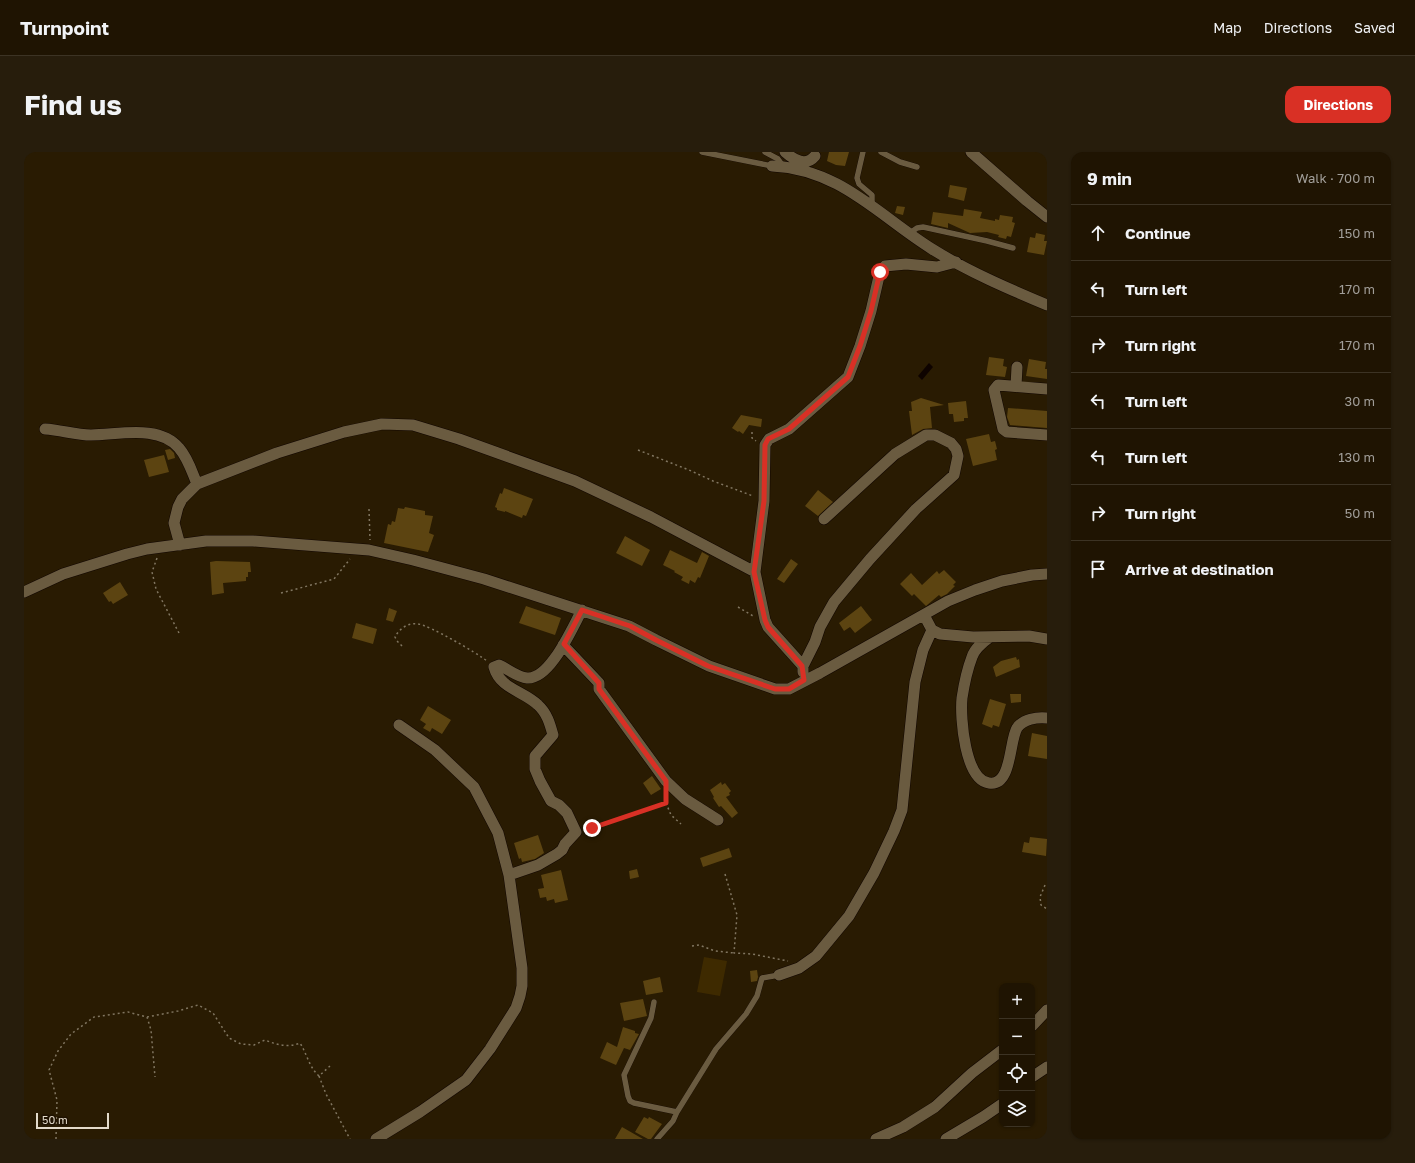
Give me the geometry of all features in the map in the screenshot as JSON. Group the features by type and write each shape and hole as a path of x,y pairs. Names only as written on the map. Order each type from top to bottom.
{"street":[{"path":"785,152 798,162 811,160 816,154"},
{"path":"971,152 1047,217"},
{"path":"816,154 819,176"},
{"path":"777,166 819,176 842,186 872,205 932,249 1016,292 1047,305"},
{"path":"804,680 802,666 768,627 754,572 764,501 765,445 768,439 789,429 848,377 871,311 880,272 885,266 906,264 937,267 956,262"},
{"path":"1016,386 1017,367"},
{"path":"1047,390 998,385 994,390 1003,429 1008,432 1047,435"},
{"path":"180,545 174,524 178,507 182,499 197,484 277,454 344,432 382,424 413,425 459,439 574,481 651,517 754,572"},
{"path":"45,429 89,435 134,432 161,436 171,441 179,448 186,459 197,484"},
{"path":"802,666 815,642 820,627 834,602 870,559 916,509 954,475 958,456 956,449 951,443 935,435 926,435 896,454 824,519"},
{"path":"24,592 63,574 127,554 162,547 206,541 230,540 369,550 484,579 582,610 630,626 708,666 775,689 789,689 948,601 1002,581 1032,575 1047,574"},
{"path":"509,875 538,865 557,854 576,832 567,813 551,801 535,769 535,756 553,735 549,721 538,704 528,697 514,691 496,673 494,667 499,665 516,675 525,678 537,676 549,666 564,644 582,610"},
{"path":"924,615 932,630 940,634 990,637 1029,636 1047,639"},
{"path":"780,975 799,968 816,956 849,916 874,873 894,831 902,810 915,682 923,650 932,630"},
{"path":"990,637 980,644 972,655 962,699 962,726 972,769 977,777 984,782 996,783 1002,777 1007,768 1012,743 1017,728 1026,720 1047,718"},
{"path":"564,644 599,683 599,689 666,781 685,800 718,820"},
{"path":"376,1139 420,1112 466,1080 490,1048 516,1008 522,986 522,968 509,875 498,833 474,787 435,750 399,725"},
{"path":"1035,1023 1047,1010"},
{"path":"876,1139 903,1127 935,1107 972,1073 999,1052"},
{"path":"1035,1075 1047,1067"},
{"path":"946,1139 983,1118 999,1106"}],"lane":[{"path":"702,152 777,166 778,159 765,152"},
{"path":"863,152 857,178 859,184 872,195 872,205"},
{"path":"881,152 900,162 917,167"},
{"path":"910,233 917,228 922,227 1013,248"},
{"path":"657,1139 673,1121 716,1049 746,1014 757,996 762,978 780,975"},
{"path":"654,1002 650,1018 624,1076 628,1096 634,1103 677,1112"}],"path":[{"path":"638,450 764,501"},
{"path":"369,509 369,550"},
{"path":"162,547 153,565 152,572 156,589 179,633"},
{"path":"281,593 334,578 346,566 351,558 353,549"},
{"path":"738,607 757,618 765,620"},
{"path":"402,646 395,637 397,632 402,627 416,623 421,624 483,658 494,667"},
{"path":"666,781 666,803 672,815 681,824"},
{"path":"592,828 666,803"},
{"path":"725,874 737,915 734,953"},
{"path":"1045,885 1040,897 1041,905 1047,909"},
{"path":"692,946 699,946 715,951 782,959 796,963 799,968"},
{"path":"56,1139 57,1100 48,1070 58,1051 70,1034 94,1017 128,1012 147,1017 178,1011 198,1005 213,1013 229,1038 241,1044 254,1045 265,1040 276,1045 292,1046 300,1043 306,1052 309,1063 314,1072 319,1076 326,1094 350,1139"},
{"path":"147,1017 151,1030 155,1077"},
{"path":"319,1076 330,1066"}],"shaded area":[{"path":"929,363 933,367 922,380 918,376"},
{"path":"704,957 727,961 720,996 697,992"}],"building":[{"path":"829,152 849,152 845,166 836,165 827,161"},
{"path":"950,185 967,188 964,201 948,197"},
{"path":"897,206 905,207 903,215 895,213"},
{"path":"964,209 982,212 980,218 995,221 995,219 999,220 1000,215 1013,217 1012,222 1015,223 1011,237 1007,236 1006,239 998,237 999,235 987,232 970,233 948,223 948,228 931,224 933,212 963,216"},
{"path":"1036,233 1045,235 1044,241 1047,241 1044,255 1027,252 1030,237 1035,238"},
{"path":"989,357 1004,359 1003,366 1007,367 1005,377 986,375"},
{"path":"1029,359 1046,362 1045,369 1047,369 1047,379 1026,376"},
{"path":"921,398 944,405 930,407 932,428 923,429 912,435 909,411 912,411 911,402"},
{"path":"966,401 968,418 964,418 964,421 954,422 953,414 949,414 948,403"},
{"path":"1008,408 1047,411 1047,428 1010,425 1007,417"},
{"path":"741,415 762,419 761,427 749,425 743,434 739,431 738,432 732,428"},
{"path":"989,434 991,442 995,441 997,460 973,466 966,439"},
{"path":"170,449 174,453 175,458 168,460 165,450"},
{"path":"164,455 169,472 149,477 144,460"},
{"path":"504,488 533,499 526,516 523,515 522,518 505,511 497,510 495,507 500,493 502,494"},
{"path":"818,490 833,502 818,516 805,506"},
{"path":"405,507 425,511 425,515 433,516 429,533 434,535 428,552 384,543 388,524 391,525 392,521 395,522 398,508 404,509"},
{"path":"625,536 650,550 642,566 616,553"},
{"path":"670,550 697,563 702,552 709,556 700,578 698,577 695,583 690,580 689,584 681,580 683,577 663,565"},
{"path":"791,559 798,564 784,583 777,579"},
{"path":"210,562 250,562 251,572 248,572 246,581 223,583 224,593 212,595"},
{"path":"944,570 956,582 953,585 955,586 947,594 941,597 939,595 926,606 914,594 912,596 900,584 911,573 922,585 937,571 939,574"},
{"path":"120,582 128,595 113,604 111,601 109,602 103,593"},
{"path":"526,606 561,618 555,635 519,623"},
{"path":"861,606 872,620 855,633 850,627 844,631 839,623"},
{"path":"389,608 397,611 393,622 386,620"},
{"path":"356,623 377,629 373,644 352,638"},
{"path":"1016,657 1017,660 1019,659 1020,667 996,677 993,667 1001,661"},
{"path":"1010,694 1021,694 1021,702 1011,703"},
{"path":"990,699 1006,704 999,727 993,725 992,728 982,724"},
{"path":"428,706 451,720 442,734 432,728 430,732 423,728 426,724 420,720"},
{"path":"1032,733 1047,736 1047,759 1028,756"},
{"path":"652,776 661,789 651,795 643,783"},
{"path":"721,782 722,785 725,783 731,791 729,793 730,795 726,797 738,813 732,818 721,806 719,807 710,790"},
{"path":"538,835 544,853 535,859 522,862 521,858 519,859 514,843"},
{"path":"1030,837 1047,839 1046,856 1022,852 1024,842 1029,843"},
{"path":"729,848 732,857 703,867 700,858"},
{"path":"637,869 639,877 630,879 629,871"},
{"path":"561,870 568,900 555,903 554,899 547,901 546,897 540,898 538,889 544,888 541,875"},
{"path":"757,970 757,981 751,982 750,971"},
{"path":"660,977 663,992 646,995 643,981"},
{"path":"643,999 647,1016 624,1021 620,1003"},
{"path":"623,1027 639,1034 630,1050 624,1048 616,1065 600,1058 607,1042 617,1047"},
{"path":"644,1117 648,1119 649,1117 662,1124 651,1139 648,1139 635,1132"},
{"path":"622,1127 643,1139 615,1139"}],"route":[{"path":"592,828 666,803 666,781 599,689 599,683 564,644 582,610 630,626 708,666 775,689 789,689 804,680 802,666 792,656 781,640 768,627 754,572 764,501 765,445 768,439 789,429 848,377 871,311 880,272"}]}
